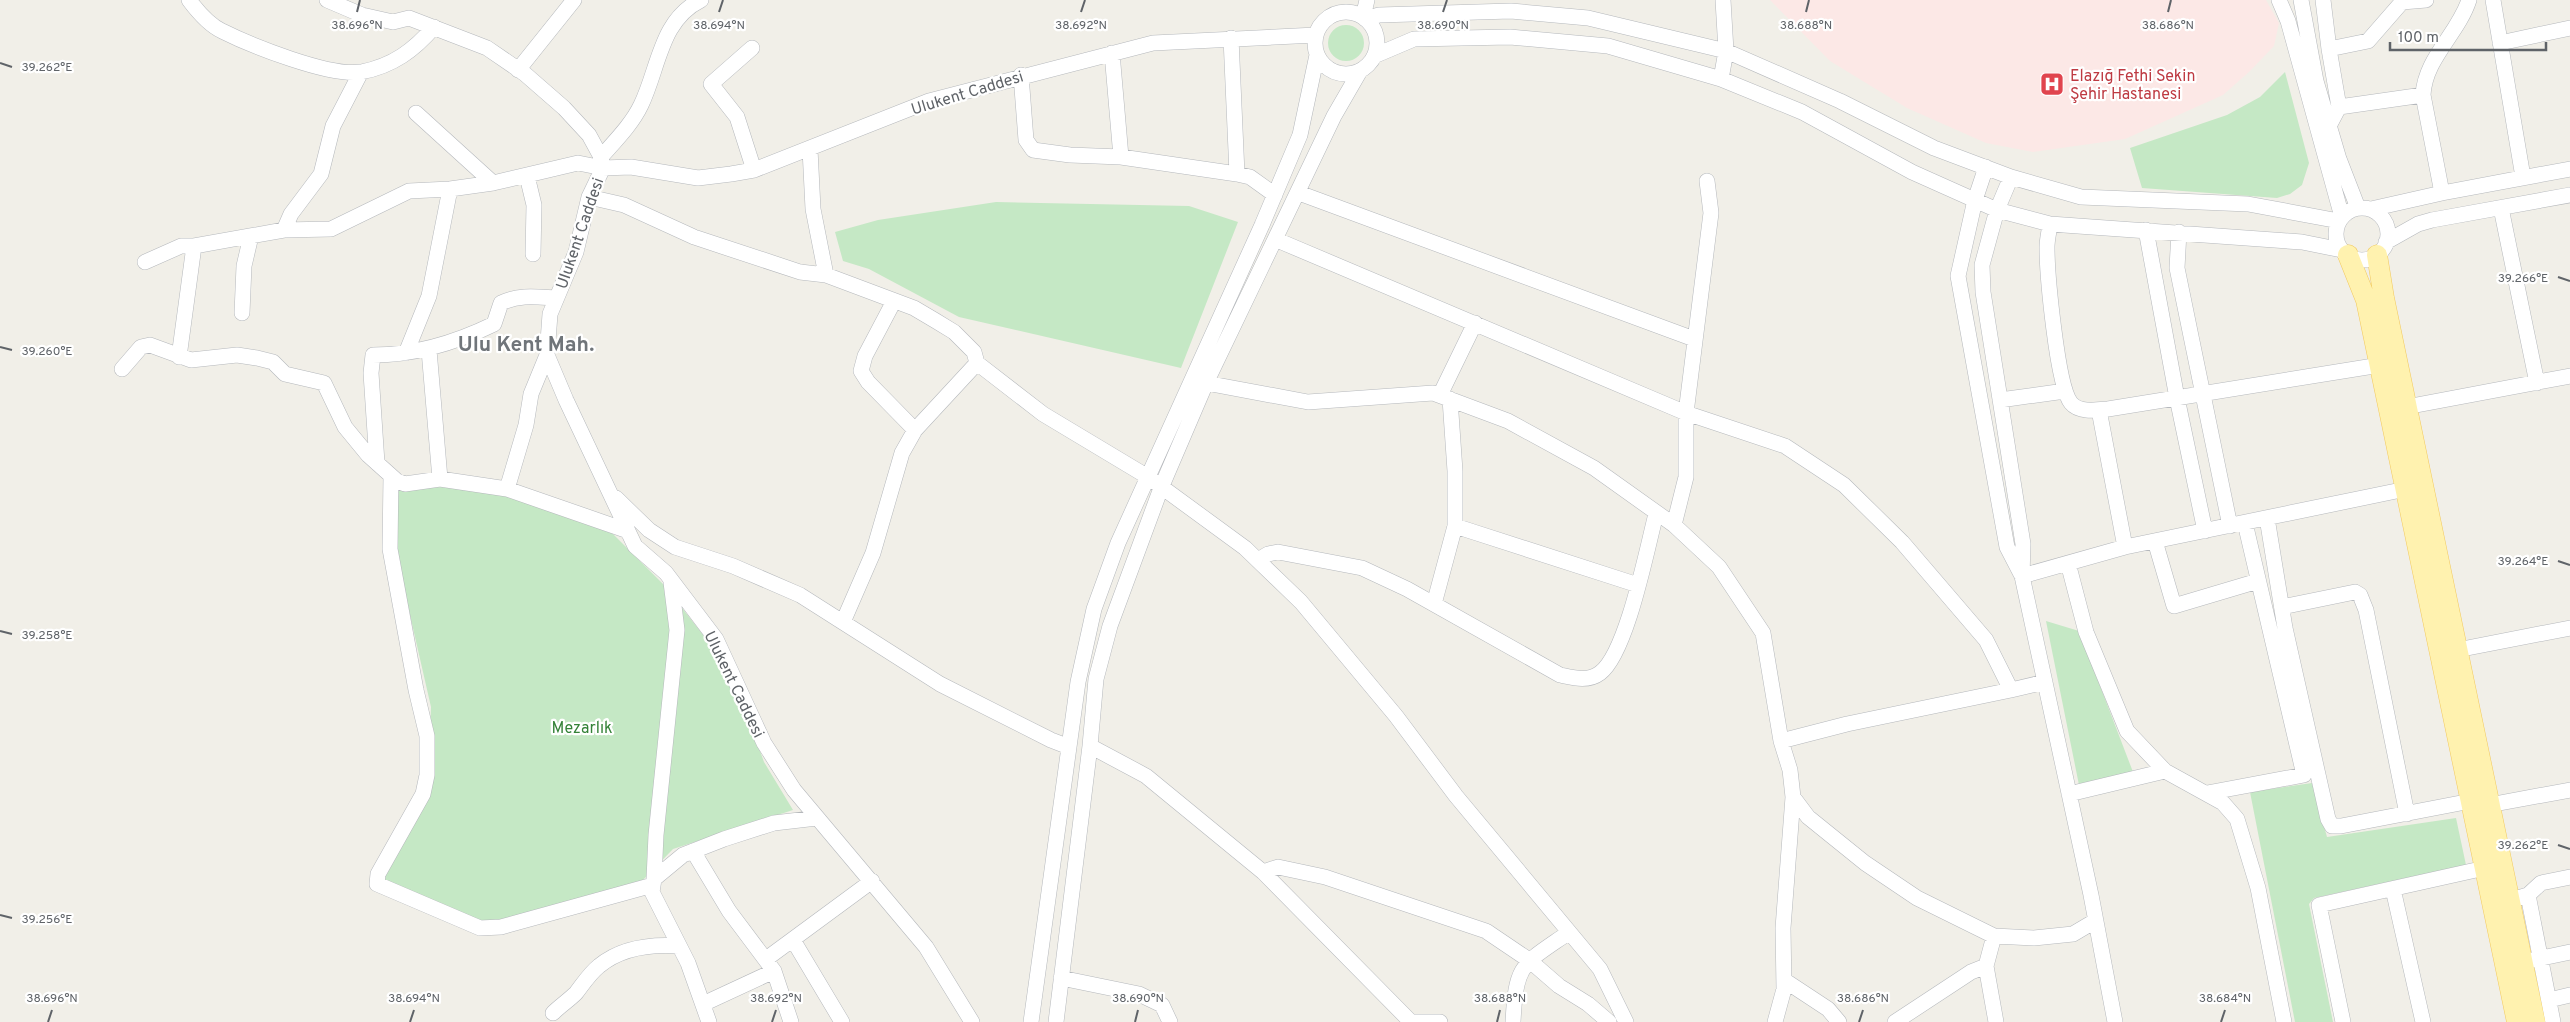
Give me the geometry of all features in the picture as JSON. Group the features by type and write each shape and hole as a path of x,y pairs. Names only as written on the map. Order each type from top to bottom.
{"main road":[{"path":"2382,248 2406,407 2457,650 2480,803 2485,868 2517,1022"},
{"path":"2345,253 2366,300 2406,489 2480,803 2519,898 2531,960 2535,1022"}],"street":[{"path":"189,0 199,14 221,31 336,72 361,72 397,59 415,49 434,27"},
{"path":"327,0 362,15 393,22 410,18 487,48 518,70 570,115 589,135 602,162"},
{"path":"518,70 574,0"},
{"path":"602,162 641,105 670,28 692,4 700,0"},
{"path":"1031,1022 1078,682 1094,609 1118,543 1275,196 1300,135 1317,55 1316,35 1327,18 1335,0"},
{"path":"1367,0 1364,18 1376,36 1374,56"},
{"path":"1721,79 1726,52 1722,0"},
{"path":"2279,0 2288,20 2341,219 2336,236 2345,253"},
{"path":"2301,0 2316,81 2338,159 2364,209 2383,218 2386,226 2382,248"},
{"path":"2324,0 2329,49 2339,107 2329,126"},
{"path":"2329,49 2372,39 2402,1 2426,0"},
{"path":"2442,193 2424,95 2429,68 2469,0"},
{"path":"2493,0 2523,177"},
{"path":"1327,18 1346,12 1364,18 1379,15 1511,12 1578,17 1726,52 1840,101 1934,148 2011,177 2080,197 2248,204 2341,219 2364,209 2570,169"},
{"path":"2500,43 2570,28"},
{"name":"Ulukent Caddesi","path":"972,1022 926,947 794,790 764,743 716,639 671,580 635,546 608,490 547,355 550,314 576,252 589,197 602,162 698,178 754,170 929,101 1153,43 1316,35"},
{"path":"1056,1022 1090,746 1096,680 1110,626 1161,488 1206,383 1277,240 1334,116 1360,71 1374,56 1414,39 1510,37 1608,46 1721,79 1802,112 1912,172 1997,210 2050,224 2302,242 2345,253 2362,260 2418,224 2570,196"},
{"path":"1231,38 1237,174"},
{"path":"752,48 711,84 737,117 754,170"},
{"path":"1112,53 1121,157"},
{"path":"1317,55 1330,71 1340,74 1360,71"},
{"path":"284,230 291,214 320,174 333,126 361,72"},
{"path":"1021,76 1026,140 1033,150 1060,154 1121,157 1237,174 1250,177 1275,196"},
{"path":"2339,107 2424,95"},
{"path":"416,113 493,183"},
{"path":"810,149 813,209 826,275"},
{"path":"145,262 180,246 194,246 284,230 331,229 409,190 450,189 493,183 578,163 602,162"},
{"path":"1986,167 1975,200 1958,276 2008,547 2022,576 2069,794 2115,1022"},
{"path":"527,176 534,205 532,254"},
{"path":"2011,177 1997,210 1982,265 1983,292 2023,544 2022,576"},
{"path":"1674,525 1686,477 1686,413 1711,213 1706,181"},
{"path":"406,353 429,296 450,189"},
{"path":"1299,193 1694,340"},
{"path":"589,197 624,205 694,237 800,272 826,275 914,308 954,332 974,352 977,364 1043,414 1148,477 1246,548 1302,602 1396,716 1456,796 1568,933 1600,969 1626,1022"},
{"path":"2501,208 2537,383"},
{"path":"2050,224 2047,246 2052,314 2065,391 2072,404 2081,409 2100,410 2380,365"},
{"path":"2146,230 2177,398 2205,531"},
{"path":"2180,232 2177,268 2202,394 2238,524 2258,581 2304,775 2206,793"},
{"path":"242,313 244,266 251,236"},
{"path":"1277,240 1686,413 1785,446 1844,485 1902,542 1986,640 2011,690"},
{"path":"179,357 194,246"},
{"path":"377,463 371,373 373,356 429,350 494,324 501,303 512,298 527,296 556,298"},
{"path":"894,301 865,356 861,371 868,382 915,430"},
{"path":"1434,604 1455,526 1455,471 1445,397 1476,323"},
{"path":"122,368 141,347 150,345 191,360 237,355 273,362 286,374 324,382 345,427 377,463 391,476 405,484 440,479 507,489 628,531"},
{"path":"429,350 440,479"},
{"path":"507,489 526,425 531,394 547,355"},
{"path":"843,622 873,554 902,453 915,430 977,364"},
{"path":"2406,407 2570,376"},
{"path":"1206,383 1308,402 1433,393 1445,397 1508,421 1594,468 1674,525 1719,567 1763,633 1782,741 1790,770 1793,797 1783,928 1784,989 1775,1022"},
{"path":"2000,400 2065,391"},
{"path":"2100,410 2125,547"},
{"path":"391,476 390,549 416,690 427,736 427,775 423,794 378,874 377,884 480,928 501,926 654,882 683,855 774,823 817,818"},
{"path":"2022,576 2125,547 2406,489"},
{"path":"608,490 648,530 675,547 733,566 800,595 940,684 1051,740 1069,747"},
{"path":"1258,560 1268,554 1278,552 1362,568 1434,604 1560,675 1587,679 1601,672 1614,656 1638,585 1656,514"},
{"path":"2267,518 2282,607 2328,819 2332,826 2570,790"},
{"path":"1455,526 1638,585"},
{"path":"2155,542 2174,606 2258,581"},
{"path":"2068,563 2086,632 2127,731 2165,771 2223,803 2237,819 2258,888 2284,1022"},
{"path":"671,580 677,630 652,892 688,963 709,1022"},
{"path":"2282,607 2355,592 2360,595 2366,610 2407,814"},
{"path":"2457,650 2570,628"},
{"path":"1782,741 1847,724 2045,682"},
{"path":"1090,746 1146,776 1263,872 1411,1022"},
{"path":"2069,794 2165,771"},
{"path":"1793,797 1808,817 1865,863 1917,898 1994,936 2034,938 2072,934 2095,921"},
{"path":"693,851 729,910 770,965 791,1022"},
{"path":"1263,872 1278,867 1325,877 1486,932 1529,960 1559,986 1588,1004 1609,1022"},
{"path":"2343,1022 2319,905 2485,868"},
{"path":"2519,898 2541,883 2570,877"},
{"path":"703,1004 770,965 793,940 872,881"},
{"path":"2393,889 2424,1022"},
{"path":"1513,1022 1516,981 1529,960 1568,933"},
{"path":"1994,936 1986,966 1996,1022"},
{"path":"793,940 842,1022"},
{"path":"553,1013 574,994 599,966 618,955 634,948 658,944 679,946"},
{"path":"2553,1022 2549,1000 2531,960 2570,952"},
{"path":"1895,1022 1971,972 1986,966"},
{"path":"1061,978 1139,994 1162,1006 1170,1022"},
{"path":"1784,980 1828,1009 1839,1022"},
{"path":"2549,1000 2570,995"},
{"path":"1415,1022 1440,1022"}],"shaded area":[{"name":"Elazığ Fethi Sekin Şehir Hastanesi","path":"1770,0 2266,0 2279,23 2274,46 2223,95 2125,139 2033,152 1986,143 1907,108 1830,61"}],"green space":[{"path":"1346,25 1353,26 1359,30 1363,36 1363,50 1359,56 1353,60 1346,61 1339,60 1333,56 1329,50 1328,43 1329,36 1333,30 1339,26"},
{"path":"2285,72 2309,163 2302,185 2290,194 2277,198 2142,188 2130,148 2227,115 2260,97"},
{"path":"996,202 1189,206 1238,222 1181,368 959,317 869,269 843,261 835,232 878,220"},
{"name":"Mezarlık","path":"450,487 536,501 610,531 664,585 704,636 747,715 764,762 793,810 673,849 643,880 487,925 379,877 428,795 431,707 394,545 393,488"},
{"path":"2046,621 2079,631 2133,772 2079,785"},
{"path":"2312,783 2327,837 2456,818 2466,865 2314,898 2309,904 2333,1022 2295,1022 2250,792"}],"place":[{"name":"Elazığ Fethi Sekin Şehir Hastanesi","path":"2052,84"}],"district":[{"name":"Ulu Kent Mah.","path":"526,344"}]}
